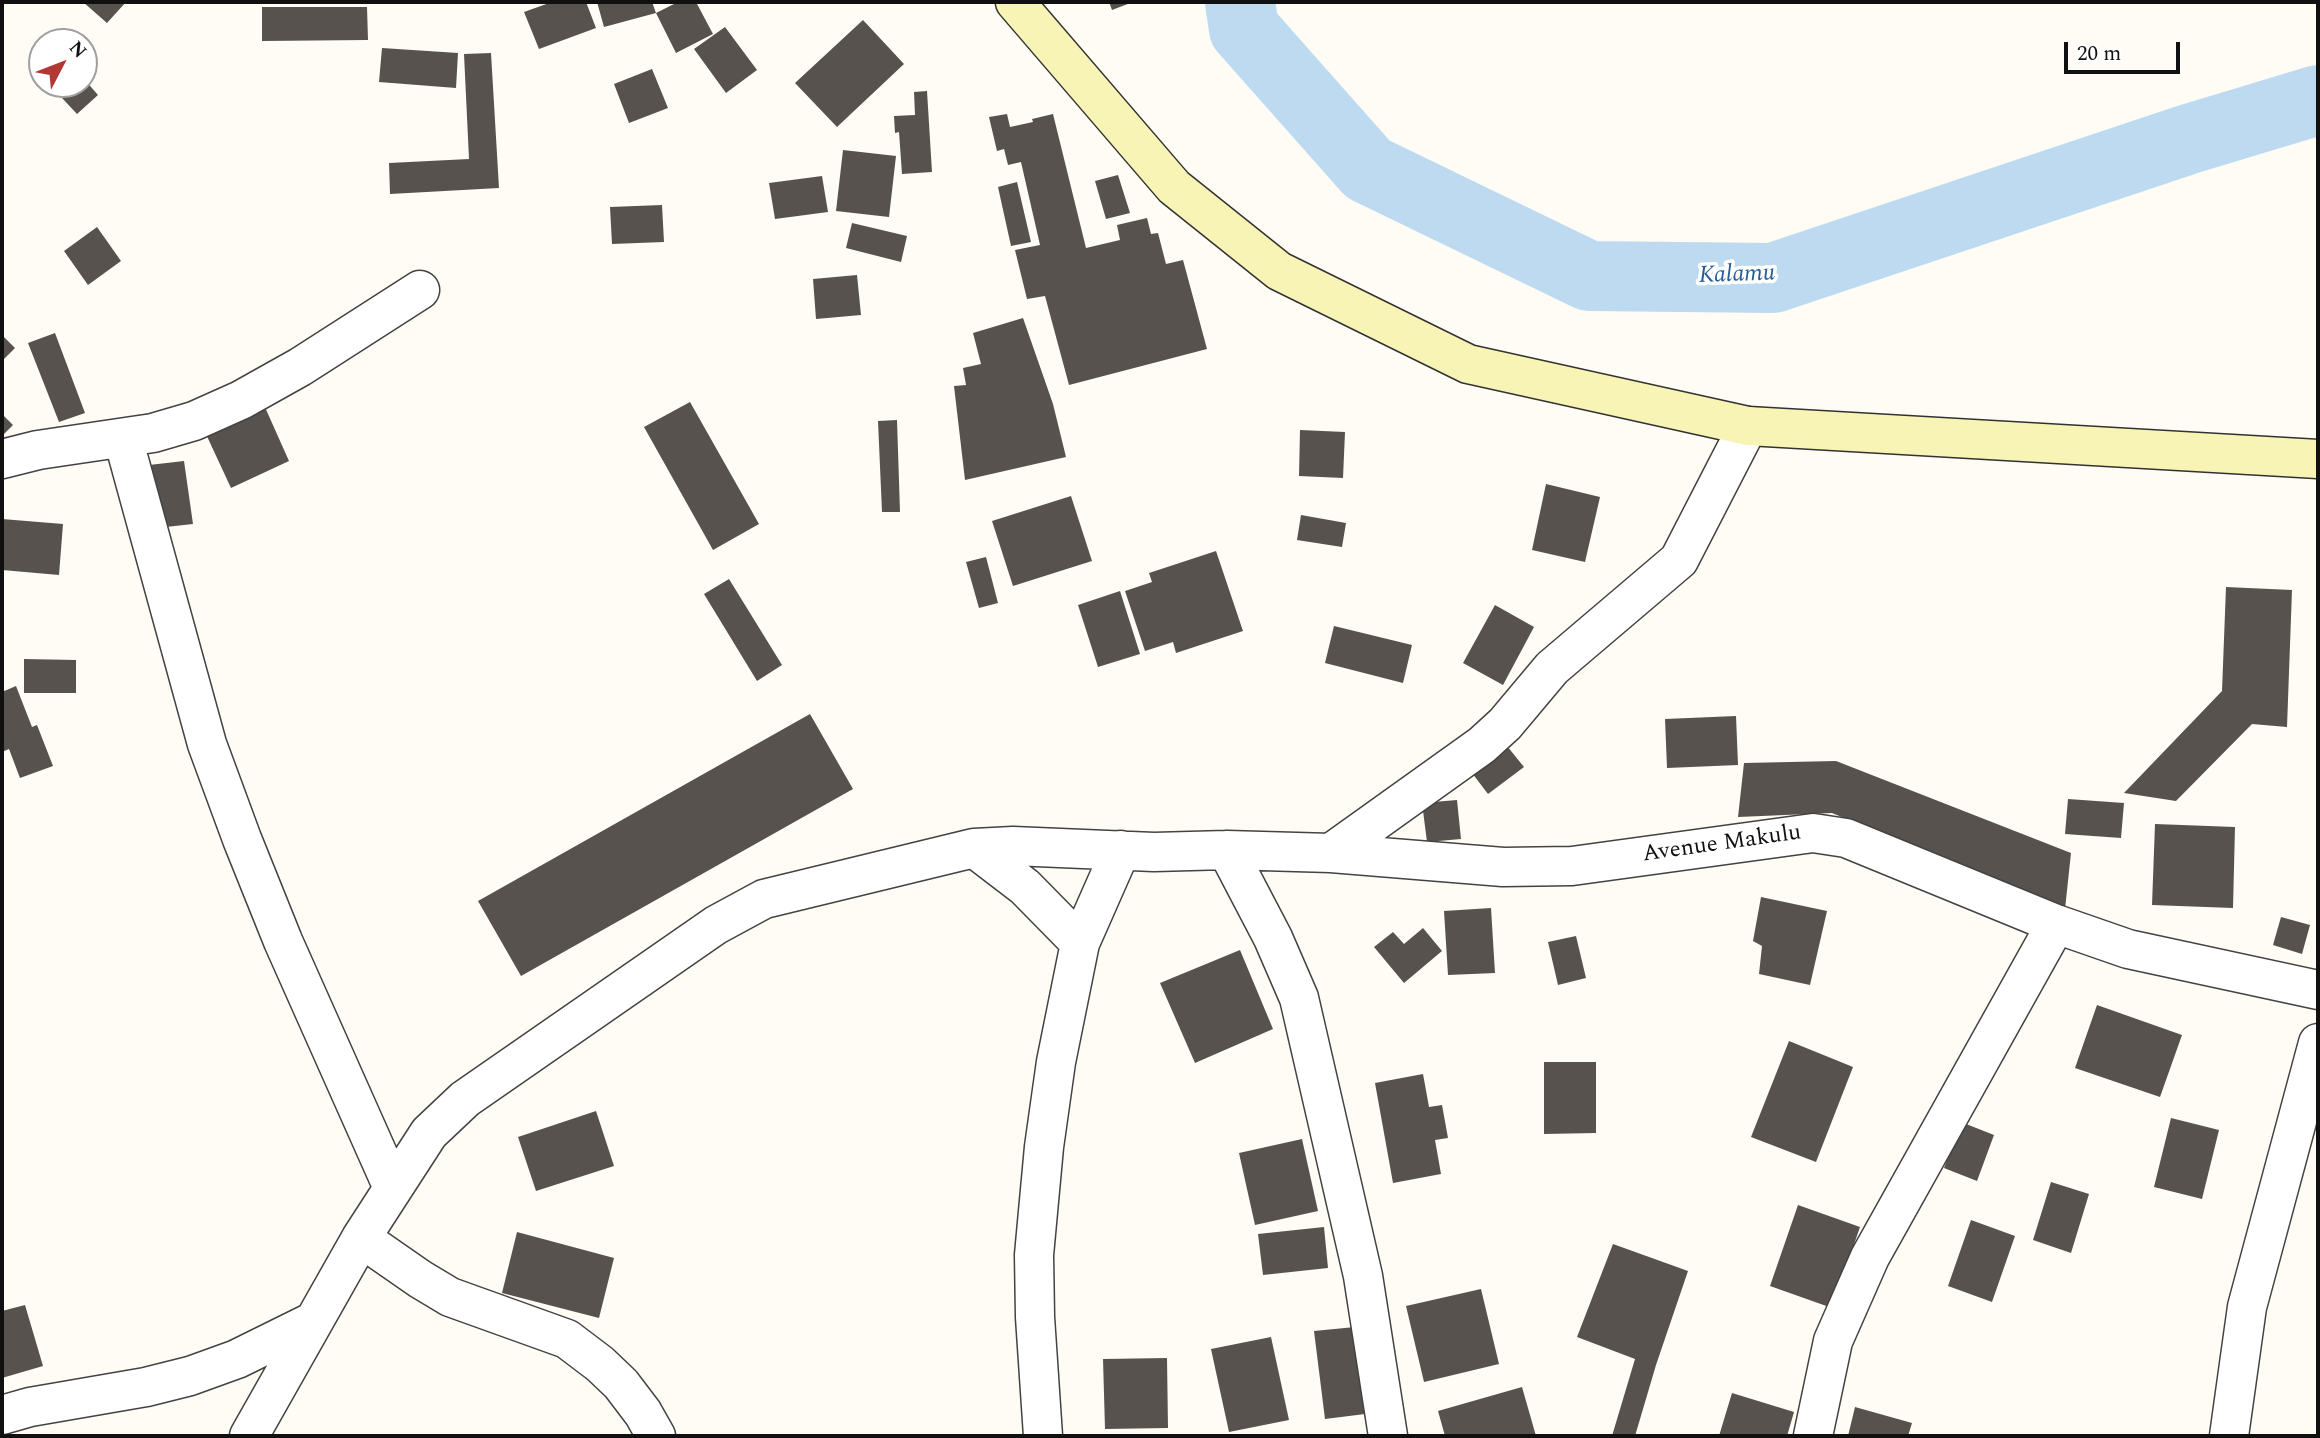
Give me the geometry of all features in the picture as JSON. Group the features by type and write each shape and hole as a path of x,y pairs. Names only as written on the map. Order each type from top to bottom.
{"main road":[{"path":"1014,2 1174,187 1279,271 1468,364 1748,426 2318,459"}],"street":[{"path":"2,459 38,450 153,433 194,421 241,400 300,367 420,290"},
{"path":"1331,853 1482,746 1505,724 1552,667 1679,560 1748,426"},
{"path":"123,438 207,744 284,941 393,1188"},
{"name":"Avenue Makulu","path":"249,1436 361,1238 393,1188 429,1133 465,1099 716,925 764,899 974,848 1013,846 1331,853 1503,867 1572,866 1814,833 1846,838 2056,923 2128,949 2318,990"},
{"path":"974,848 1025,887 1080,943"},
{"path":"1043,1436 1034,1255 1044,1147 1056,1062 1080,943 1121,850"},
{"path":"1227,850 1273,938 1299,998 1363,1276 1388,1436"},
{"path":"1813,1436 1833,1341 1870,1257 2056,923"},
{"path":"2229,1436 2248,1307 2318,1043"},
{"path":"361,1238 450,1297 567,1339 621,1384 656,1436"},
{"path":"2,1415 30,1406 146,1387 190,1376 237,1359 314,1321"}],"building":[{"path":"83,2 126,2 107,23"},
{"path":"552,2 586,2 596,28 539,49 524,12"},
{"path":"597,2 652,2 656,13 604,27"},
{"path":"678,2 696,2 713,34 676,53 656,13"},
{"path":"1109,2 1133,2 1112,10"},
{"path":"262,7 367,7 368,40 262,41"},
{"path":"863,20 904,64 837,127 795,83"},
{"path":"725,27 757,70 726,93 694,49"},
{"path":"382,48 458,53 456,88 379,82"},
{"path":"491,53 499,188 390,194 389,163 469,159 464,54"},
{"path":"652,69 668,108 629,123 614,84"},
{"path":"927,91 932,172 902,174 899,132 895,133 894,116 915,115 914,92"},
{"path":"62,98 95,98 77,114"},
{"path":"1007,114 1010,127 1053,114 1086,248 1120,240 1117,225 1147,218 1151,234 1158,233 1166,264 1183,260 1207,349 1069,385 1045,296 1027,299 1015,250 1040,245 1021,162 1008,165 1004,149 997,151 989,117"},
{"path":"843,150 896,156 889,217 836,211"},
{"path":"1118,175 1130,213 1106,219 1095,181"},
{"path":"822,176 828,212 775,219 769,183"},
{"path":"1017,182 1031,242 1011,246 998,187"},
{"path":"662,205 664,242 612,244 610,207"},
{"path":"852,223 907,236 901,262 846,248"},
{"path":"97,227 121,261 88,285 64,251"},
{"path":"857,275 861,315 816,319 813,279"},
{"path":"1023,318 1053,404 1066,457 965,480 954,386 966,385 963,368 981,364 973,333"},
{"path":"55,333 85,413 59,422 28,343"},
{"path":"2,335 15,348 2,361"},
{"path":"690,402 759,524 713,550 644,427"},
{"path":"264,405 289,461 231,488 205,432"},
{"path":"2,414 13,425 2,436"},
{"path":"897,420 900,512 882,512 878,421"},
{"path":"1300,430 1345,432 1343,478 1299,476"},
{"path":"184,461 193,524 157,528 149,465"},
{"path":"1546,484 1600,497 1585,562 1532,550"},
{"path":"1071,496 1092,561 1013,586 992,521"},
{"path":"1301,515 1346,523 1342,547 1297,540"},
{"path":"2,519 63,524 59,575 2,570"},
{"path":"1216,551 1243,631 1176,653 1173,642 1145,651 1125,591 1152,582 1149,573"},
{"path":"986,557 998,603 979,608 966,562"},
{"path":"729,579 782,665 757,681 704,594"},
{"path":"2226,587 2292,590 2287,727 2252,724 2176,801 2124,793 2222,691"},
{"path":"1120,591 1140,654 1098,667 1078,605"},
{"path":"1495,605 1534,627 1503,685 1463,663"},
{"path":"1334,626 1412,645 1403,683 1325,663"},
{"path":"24,659 76,660 76,693 24,693"},
{"path":"16,686 32,727 37,725 53,766 20,778 9,749 2,752 2,692"},
{"path":"810,714 853,789 521,976 478,901"},
{"path":"1736,716 1738,765 1667,768 1665,719"},
{"path":"1507,746 1524,767 1488,794 1472,773"},
{"path":"1836,761 2071,853 2065,909 1832,813 1738,817 1744,763"},
{"path":"2068,799 2124,803 2121,838 2065,834"},
{"path":"1457,800 1461,839 1427,842 1422,803"},
{"path":"2155,824 2235,827 2233,908 2152,905"},
{"path":"1761,897 1827,911 1810,985 1759,974 1762,946 1753,941"},
{"path":"1491,908 1495,973 1448,975 1444,911"},
{"path":"2281,917 2310,925 2302,954 2273,945"},
{"path":"1423,928 1442,951 1404,983 1374,947 1393,932 1404,944"},
{"path":"1576,936 1586,978 1558,985 1548,942"},
{"path":"1240,950 1273,1029 1195,1063 1160,983"},
{"path":"2097,1005 2182,1035 2160,1097 2075,1068"},
{"path":"1789,1041 1853,1067 1816,1162 1751,1137"},
{"path":"1544,1062 1596,1062 1596,1133 1544,1134"},
{"path":"1423,1074 1429,1107 1442,1105 1448,1138 1435,1140 1441,1174 1393,1183 1375,1083"},
{"path":"596,1111 614,1166 536,1191 518,1137"},
{"path":"2171,1118 2219,1130 2202,1199 2154,1187"},
{"path":"1961,1122 1994,1135 1977,1181 1944,1168"},
{"path":"1302,1139 1318,1211 1255,1225 1239,1153"},
{"path":"2051,1182 2089,1194 2071,1253 2033,1240"},
{"path":"1798,1205 1860,1227 1832,1308 1770,1286"},
{"path":"1971,1220 2015,1236 1992,1302 1948,1286"},
{"path":"1324,1227 1328,1268 1263,1275 1258,1234"},
{"path":"517,1232 614,1258 599,1318 502,1293"},
{"path":"1613,1244 1688,1271 1635,1436 1612,1436 1635,1359 1577,1337"},
{"path":"1481,1289 1499,1364 1424,1382 1406,1306"},
{"path":"25,1305 43,1366 2,1378 2,1311"},
{"path":"1355,1327 1365,1414 1325,1419 1314,1331"},
{"path":"1271,1337 1289,1420 1229,1432 1211,1349"},
{"path":"1167,1358 1168,1428 1105,1429 1103,1359"},
{"path":"1522,1387 1536,1436 1445,1436 1438,1411"},
{"path":"1732,1393 1794,1412 1787,1436 1719,1436"},
{"path":"1855,1407 1912,1423 1908,1436 1848,1436"}],"waterway":[{"name":"Kalamu","path":"1240,2 1244,29 1368,169 1589,276 1773,278 2189,139 2318,100"}]}
